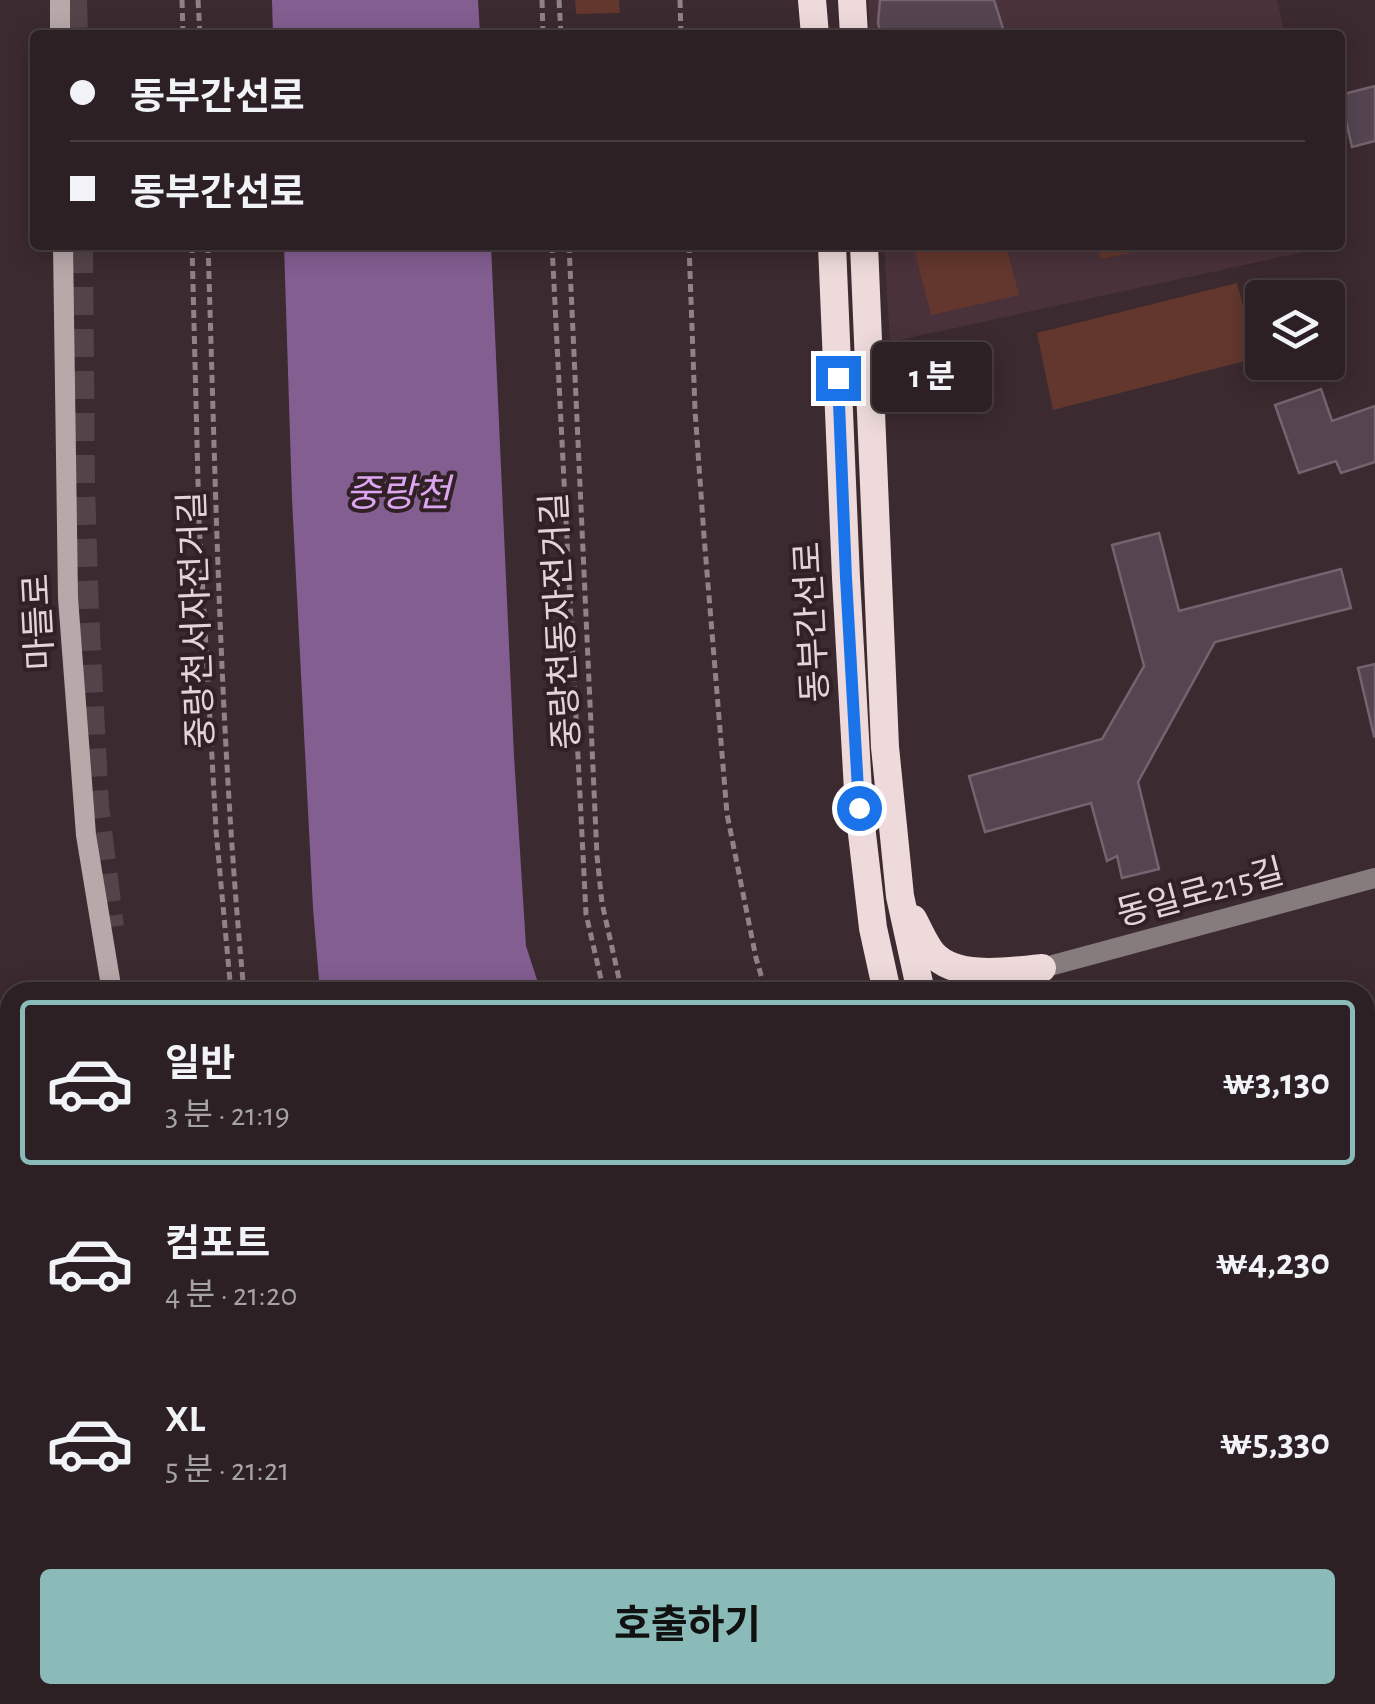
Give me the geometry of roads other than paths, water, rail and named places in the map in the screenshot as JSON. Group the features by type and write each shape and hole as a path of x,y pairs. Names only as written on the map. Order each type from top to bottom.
{"highway":[{"path":"812,0 815,30"},
{"path":"852,0 854,30"},
{"name":"동부간선로","path":"832,250 859,808 873,928 886,982"},
{"path":"864,250 882,691 900,896 918,982"},
{"path":"900,896 934,955 954,967 988,972 1042,968"},
{"path":"1018,982 1042,968"}],"main road":[{"path":"60,0 60,30"},
{"name":"마들로","path":"63,250 68,598 86,835 110,982"}],"street":[{"name":"동일로215길","path":"1042,968 1375,878"}],"water":[{"path":"272,0 478,0 480,30 273,30"},
{"name":"중랑천","path":"284,250 491,250 526,946 538,982 319,982 292,499"}],"tunnel":[{"path":"73,0 74,30"},
{"path":"79,250 85,613 95,806 110,927"}]}
